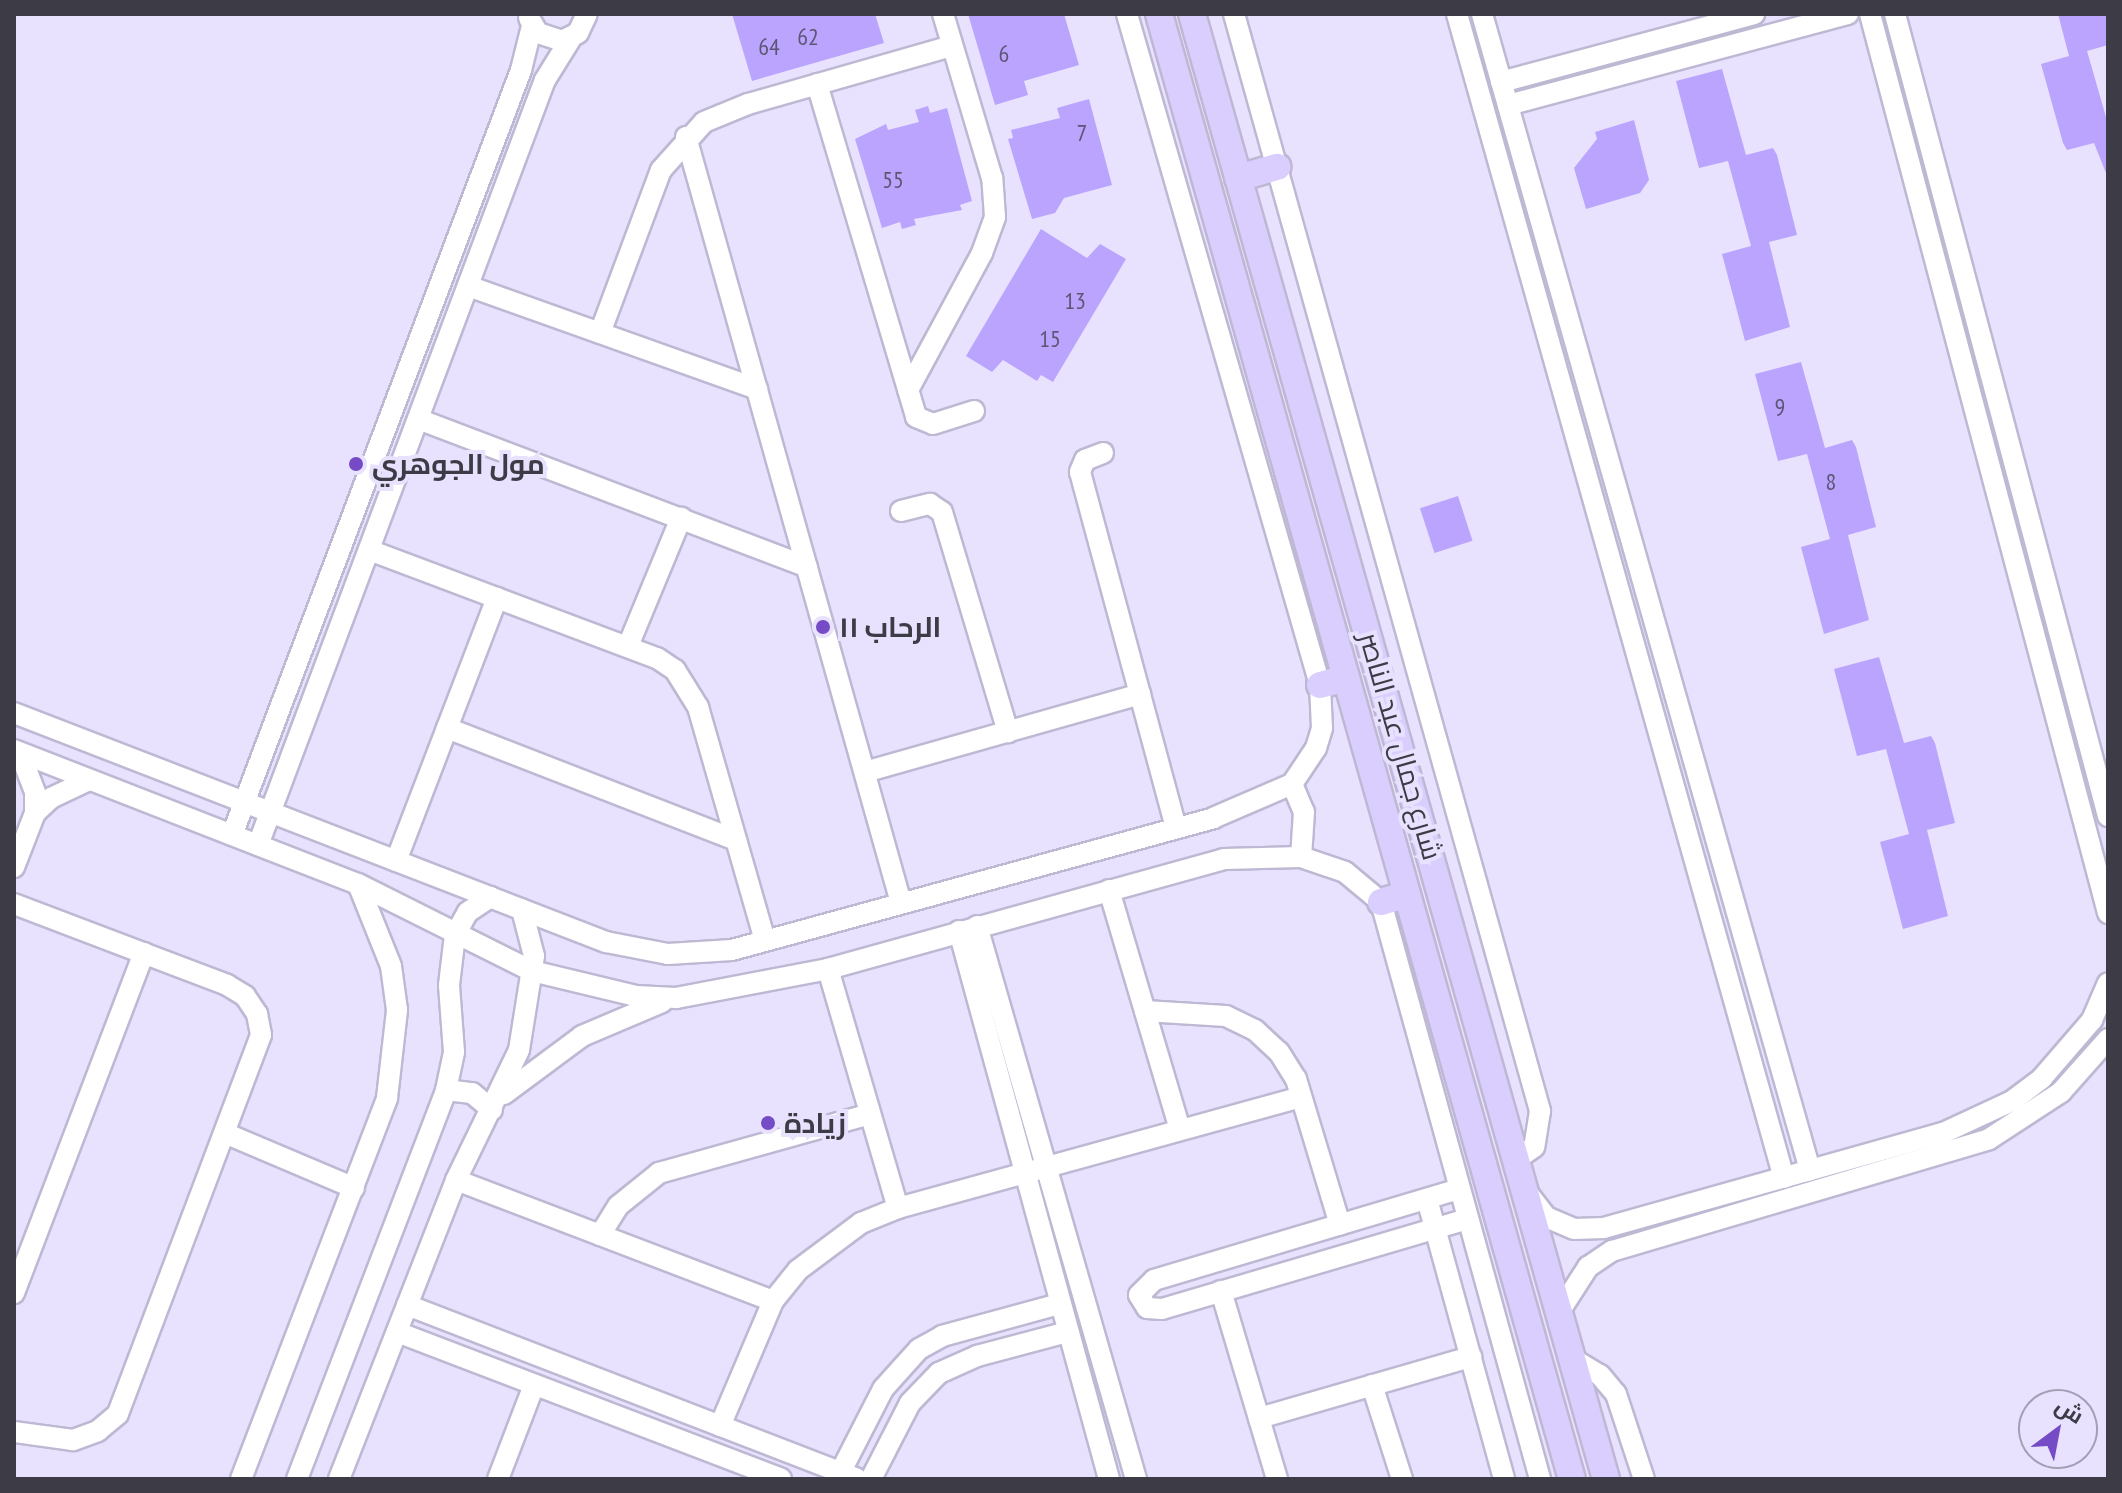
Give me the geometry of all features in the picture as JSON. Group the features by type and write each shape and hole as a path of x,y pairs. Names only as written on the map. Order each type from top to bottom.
{"main road":[{"name":"شارع جمال عبد الناصر","path":"1159,14 1572,1479"},
{"name":"شارع جمال عبد الناصر","path":"1192,14 1303,397 1606,1479"},
{"path":"1238,178 1277,167"},
{"path":"1252,351 1286,341"},
{"path":"1270,406 1303,397"},
{"path":"1320,685 1346,678"},
{"path":"1381,902 1407,894"}],"street":[{"path":"530,20 553,41 603,14"},
{"path":"908,390 982,253 995,217 992,178 943,14"},
{"path":"14,713 522,910 637,950 700,954 765,941 1176,828 1240,809 1292,784 1316,748 1323,706 1320,685 1127,14"},
{"path":"1234,14 1540,1111 1534,1147 1517,1159"},
{"path":"1457,14 1784,1178"},
{"path":"1482,14 1810,1170"},
{"path":"1501,82 1754,14"},
{"path":"1508,105 1848,14"},
{"path":"1870,14 2108,913"},
{"path":"1895,14 2108,816"},
{"path":"232,835 521,70 530,20"},
{"path":"258,845 545,80 580,26"},
{"path":"600,333 661,170 686,137 725,111 952,46"},
{"path":"1889,85 1912,80"},
{"path":"817,84 908,390 922,424 974,411"},
{"path":"686,137 901,903"},
{"path":"1507,196 1531,188"},
{"path":"468,286 757,389"},
{"path":"418,419 807,567"},
{"path":"1103,453 1085,460 1080,472 1176,828"},
{"path":"901,511 930,504 942,512 1008,732"},
{"path":"628,646 681,518"},
{"path":"369,550 657,658 689,687 765,941"},
{"path":"396,861 497,598"},
{"path":"865,772 1140,694"},
{"path":"447,728 736,840"},
{"path":"17,752 358,884 532,971 598,990 676,998"},
{"path":"17,752 30,771 35,813"},
{"path":"14,867 35,813 51,798 89,780"},
{"path":"1292,784 1306,827 1301,857"},
{"path":"495,1105 582,1036 676,998 828,969 1224,859 1301,857 1345,872 1381,902 1540,1479"},
{"path":"241,1479 387,1098 397,1010 378,923 358,884"},
{"path":"1109,890 1180,1130"},
{"path":"297,1479 446,1090 454,1052 449,985 455,935 468,912 490,897"},
{"path":"14,904 227,985 245,996 257,1014 261,1035 257,1055 118,1414 98,1431 73,1440 14,1432"},
{"path":"339,1479 456,1180 495,1105 526,1024 533,940 522,910"},
{"path":"1711,917 1736,910"},
{"path":"968,929 1049,1167 1136,1479"},
{"path":"968,929 1022,1175 1109,1479"},
{"path":"16,1284 144,953"},
{"path":"828,969 898,1208"},
{"path":"1526,1191 1546,1217 1574,1229 1604,1228 1943,1133 2012,1101 2070,1051 2108,983"},
{"path":"1145,1011 1226,1016 1255,1030 1279,1052 1301,1097 1340,1225"},
{"path":"1559,1312 1588,1267 1612,1251 1989,1139 2061,1092 2108,1039"},
{"path":"446,1090 472,1093 495,1105"},
{"path":"720,1426 773,1301 827,1244 898,1208 1301,1097"},
{"path":"600,1235 618,1206 659,1173 870,1114"},
{"path":"227,1134 354,1188"},
{"path":"456,1180 773,1301"},
{"path":"1459,1189 1146,1282 1139,1295 1154,1310 1467,1219"},
{"path":"1427,1199 1504,1479"},
{"path":"1221,1291 1277,1479"},
{"path":"407,1305 845,1477 883,1389 919,1349 942,1336 1059,1304"},
{"path":"397,1332 781,1479"},
{"path":"871,1479 910,1403 939,1373 977,1356 1067,1332"},
{"path":"1259,1418 1471,1357"},
{"path":"1573,1359 1600,1375 1616,1394 1644,1479"},
{"path":"498,1479 534,1385"},
{"path":"1372,1385 1402,1479"}],"building":[{"path":"732,14 875,14 884,43 752,81"},
{"path":"968,14 1064,14 1079,65 1024,81 1028,95 995,105"},
{"path":"2058,14 2108,14 2108,45 2087,51 2108,124 2108,178 2094,143 2067,150 2063,143 2041,64 2069,56"},
{"path":"1722,69 1746,155 1773,148 1777,155 1797,235 1769,242 1790,327 1745,341 1722,254 1751,246 1728,161 1699,168 1676,81"},
{"path":"1089,99 1112,185 1064,198 1055,213 1032,219 1008,139 1013,138 1011,130 1060,118 1057,108"},
{"path":"928,106 930,113 947,108 972,201 960,205 962,210 914,219 916,225 902,229 900,222 882,228 855,139 886,124 888,130 919,122 915,110"},
{"path":"1634,120 1649,180 1640,193 1586,209 1574,168 1597,139 1595,132"},
{"path":"1041,229 1087,258 1100,244 1126,259 1053,382 1041,375 1037,381 1003,360 992,372 966,356"},
{"path":"1801,362 1825,448 1852,440 1856,447 1876,527 1848,535 1869,620 1824,634 1801,547 1830,539 1807,454 1778,461 1755,374"},
{"path":"1458,496 1473,541 1434,553 1420,508"},
{"path":"1879,657 1904,743 1931,736 1935,743 1955,823 1927,830 1948,916 1903,929 1880,842 1909,834 1886,749 1857,756 1834,669"}],"place":[{"name":"مول الجوهري","path":"356,464"},
{"name":"الرحاب ١١","path":"823,627"},
{"name":"زيادة","path":"768,1123"}]}
